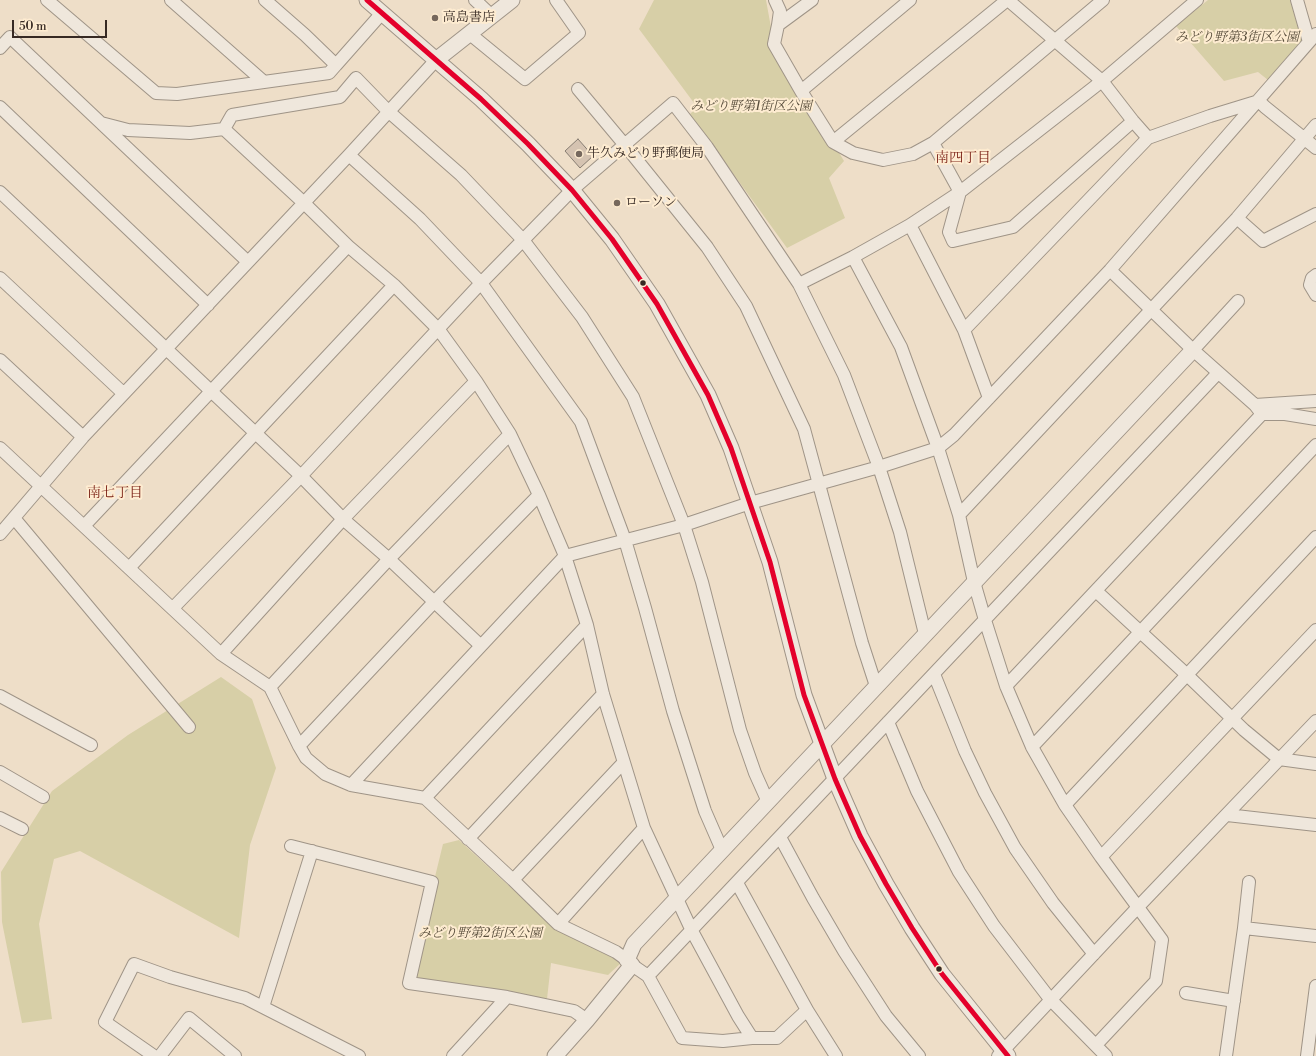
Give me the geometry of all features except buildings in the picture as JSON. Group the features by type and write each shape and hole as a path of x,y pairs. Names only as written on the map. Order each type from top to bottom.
{"street":[{"path":"47,0 156,93 177,94 329,73 382,13"},
{"path":"172,0 264,82"},
{"path":"265,0 336,65"},
{"path":"367,0 481,99 528,144 572,190 612,239 656,304 708,395 731,448 770,562 804,695 835,779 860,836 912,928 942,974 1003,1054 1050,999 1316,722"},
{"path":"475,0 492,16"},
{"path":"0,533 82,437 166,350 436,60 512,0"},
{"path":"470,34 525,79 579,33 556,0"},
{"path":"775,0 780,11 774,44 833,142 853,153 883,160 913,154 932,143 1103,0"},
{"path":"778,25 812,0"},
{"path":"801,91 910,0"},
{"path":"833,142 1008,0 1102,81 1148,138"},
{"path":"799,284 910,225 960,192 1102,81 1197,0"},
{"path":"351,785 480,645 565,556 684,525 750,503 879,467 938,448 954,434 989,398 1110,270 1313,38 1297,0"},
{"path":"0,48 10,37 248,262"},
{"path":"224,129 232,115 340,97 356,78 388,111 461,175 523,240 582,317 633,397 684,525 702,582 740,730 755,773 768,802"},
{"path":"578,89 707,246 746,306 804,429 862,643 876,686"},
{"path":"964,330 1148,138 1210,116 1259,101"},
{"path":"1259,101 1316,148"},
{"path":"173,608 301,476 439,330 481,283 572,190 672,104 707,147 799,284 844,375 879,467 900,532 925,634"},
{"path":"0,107 208,305"},
{"path":"932,143 960,192 949,232 953,241 1013,227 1133,121"},
{"path":"101,123 128,130 190,133 224,129 348,246 394,286 439,330 476,381 510,434 539,495 565,556 587,625 603,694 623,763 644,828 692,931 738,1016 752,1038"},
{"path":"959,515 1237,218 1316,125"},
{"path":"349,155 420,219 481,283 581,422 625,540 673,711 705,811 722,850"},
{"path":"0,192 166,350 256,433 343,519 389,558 480,645"},
{"path":"1237,218 1263,241 1316,214"},
{"path":"910,225 964,330 989,398"},
{"path":"84,526 348,246"},
{"path":"853,256 901,347 938,448 959,515 974,582 985,620 1006,686 1032,747 1065,805 1162,940 1156,981 1096,1045"},
{"path":"1110,270 1218,374 1259,410 1316,419"},
{"path":"1316,275 1312,278 1310,285 1316,295"},
{"path":"0,278 123,394"},
{"path":"129,568 394,286"},
{"path":"555,1056 587,1020 630,962 634,944 1238,301"},
{"path":"0,360 82,437"},
{"path":"648,976 738,883 888,722 1218,374"},
{"path":"221,654 343,519 476,381"},
{"path":"1006,686 1096,592 1259,410 1316,401"},
{"path":"270,687 389,558 510,434"},
{"path":"1032,747 1316,445"},
{"path":"0,448 40,487 173,608 221,654 270,687 306,758 325,774 351,785 425,798 558,924 616,952 648,976 682,1038 723,1041 752,1038 777,1038 807,1010"},
{"path":"299,746 435,601 539,495"},
{"path":"14,518 189,727"},
{"path":"1065,805 1186,674 1316,537"},
{"path":"1096,592 1232,718 1279,759 1316,764"},
{"path":"425,798 587,625"},
{"path":"1101,857 1316,630"},
{"path":"934,674 965,751 985,793 1015,848 1053,903 1094,954"},
{"path":"468,839 603,694"},
{"path":"0,696 91,745"},
{"path":"888,722 917,791 959,872 994,926 1050,999 1106,1056"},
{"path":"513,880 623,763"},
{"path":"0,772 43,797"},
{"path":"1227,815 1316,825"},
{"path":"0,818 22,829"},
{"path":"558,924 644,828"},
{"path":"780,837 813,898 848,957 886,1016 919,1056"},
{"path":"291,846 432,882 409,983 507,997 574,1011 587,1020"},
{"path":"262,1007 312,852"},
{"path":"1226,1056 1249,882"},
{"path":"738,883 807,1010 836,1056"},
{"path":"1244,928 1316,936"},
{"path":"154,1056 105,1022 134,964 170,977 245,998 359,1056"},
{"path":"1306,1056 1316,986"},
{"path":"1186,994 1234,1001"},
{"path":"453,1056 507,997"},
{"path":"160,1056 188,1018 235,1056"}],"green space":[{"name":"みどり野第1街区公園","path":"654,0 766,0 774,44 844,161 829,178 845,218 787,248 690,114 697,107 639,29"},
{"name":"みどり野第3街区公園","path":"1208,0 1295,0 1305,37 1268,80 1258,72 1224,81 1176,26"},
{"path":"221,677 252,699 276,768 250,845 239,938 80,851 54,859 39,924 52,1019 22,1023 2,922 1,872 52,791 128,735"},
{"name":"みどり野第2街区公園","path":"459,840 532,907 622,962 608,975 551,963 547,999 541,1002 410,979 443,844"}],"transit line":[{"path":"367,0 481,99 528,144 572,190 612,239 657,304 708,395 731,448 770,562 804,695 835,779 860,836 912,928 942,974 1008,1056"}],"place":[{"name":"高島書店","path":"435,18"},
{"name":"牛久みどり野郵便局","path":"579,154"},
{"name":"ローソン","path":"617,203"}],"district":[{"name":"南四丁目","path":"963,159"},
{"name":"南七丁目","path":"115,494"}]}
